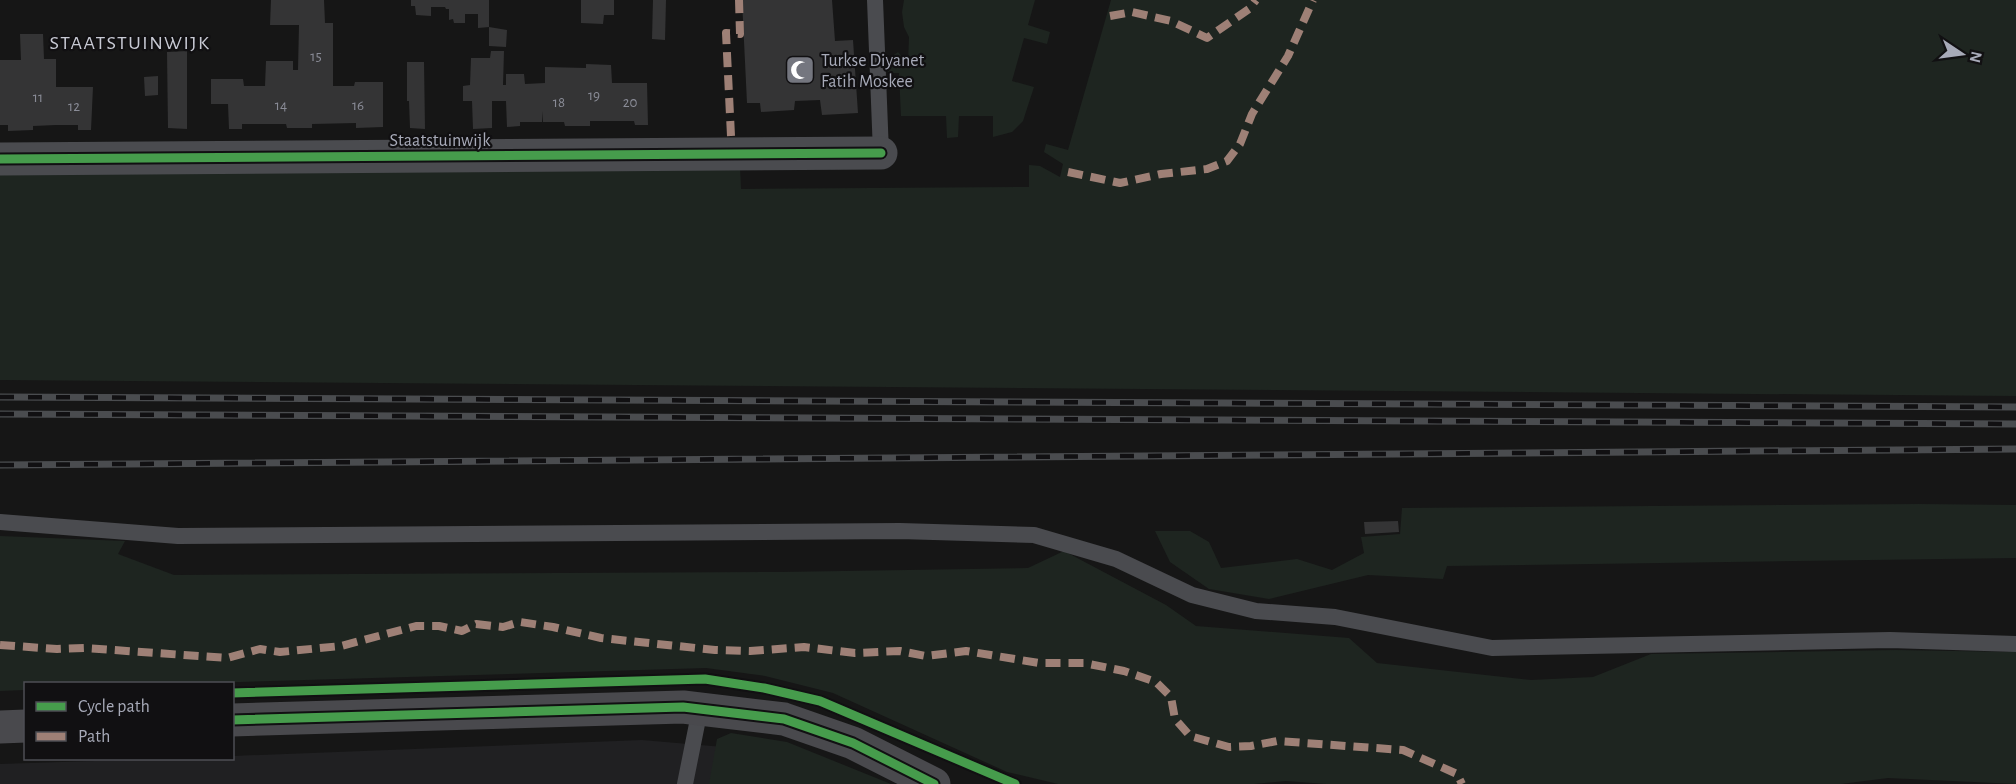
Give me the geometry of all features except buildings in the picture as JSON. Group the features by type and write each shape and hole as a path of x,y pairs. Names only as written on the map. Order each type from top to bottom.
{"street":[{"name":"Staatstuinwijk","path":"0,159 881,153"},
{"path":"234,720 683,707 784,718 853,743 934,784"},
{"path":"0,727 24,726"}],"lane":[{"path":"875,0 881,153"},
{"path":"0,522 177,536 900,531 1034,535 1116,559 1192,595 1256,611 1335,617 1492,648 1890,640 2016,645"},
{"path":"685,784 700,709"}],"shaded area":[{"path":"904,0 1035,0 1028,25 1050,32 1047,44 1024,38 1012,81 1034,87 1023,121 1012,132 993,137 993,116 959,116 958,137 947,138 946,116 901,116 899,73 888,73 887,60 898,52 908,64 909,37 904,27 902,12"},
{"path":"1111,0 2016,0 2016,396 0,380 0,175 740,166 741,189 1029,187 1029,165 1040,166 1060,177 1063,164 1044,152 1046,144 1068,150"},
{"path":"2016,505 2016,558 1447,566 1443,579 1368,575 1269,599 1209,589 1170,562 1155,531 1190,531 1209,542 1221,568 1297,559 1332,570 1364,553 1361,537 1400,534 1402,508"},
{"path":"0,536 125,541 118,554 174,575 780,572 1028,568 1064,551 1166,605 1196,626 1349,638 1377,663 1531,680 1593,677 1651,654 1896,650 2016,652 2016,784 1888,778 1841,784 1326,784 1286,781 1254,784 1058,784 1007,772 833,693 765,676 706,668 234,682 24,682 24,690 0,691"},
{"path":"731,733 787,742 891,784 709,784 717,739"},
{"path":"642,740 804,754 855,784 0,784 0,764 125,760 234,760 234,756"}],"railway":[{"path":"0,397 2016,407"},
{"path":"0,414 2016,424"},
{"path":"0,465 2016,449"}],"marked path":[{"path":"731,136 726,33 740,34 739,0"},
{"path":"1110,16 1132,12 1171,21 1207,38 1249,9 1256,0"},
{"path":"1068,172 1120,183 1161,174 1207,169 1227,161 1240,144 1252,114 1288,56 1313,0"},
{"path":"0,645 57,649 85,648 227,658 260,649 280,652 341,646 416,626 439,626 462,631 476,624 503,627 520,622 601,638 715,650 750,651 804,647 855,653 900,651 926,656 966,651 1039,663 1084,663 1124,671 1156,682 1171,697 1175,719 1190,736 1229,747 1277,741 1403,750 1457,774 1462,784"}],"cycle path":[{"path":"0,159 881,153"},
{"path":"234,693 705,679 764,688 820,701 1015,784"},
{"path":"234,720 683,707 784,719 853,743 934,784"}],"place":[{"name":"Turkse Diyanet Fatih Moskee","path":"800,70"}],"district":[{"name":"STAATSTUINWIJK","path":"130,42"}]}
